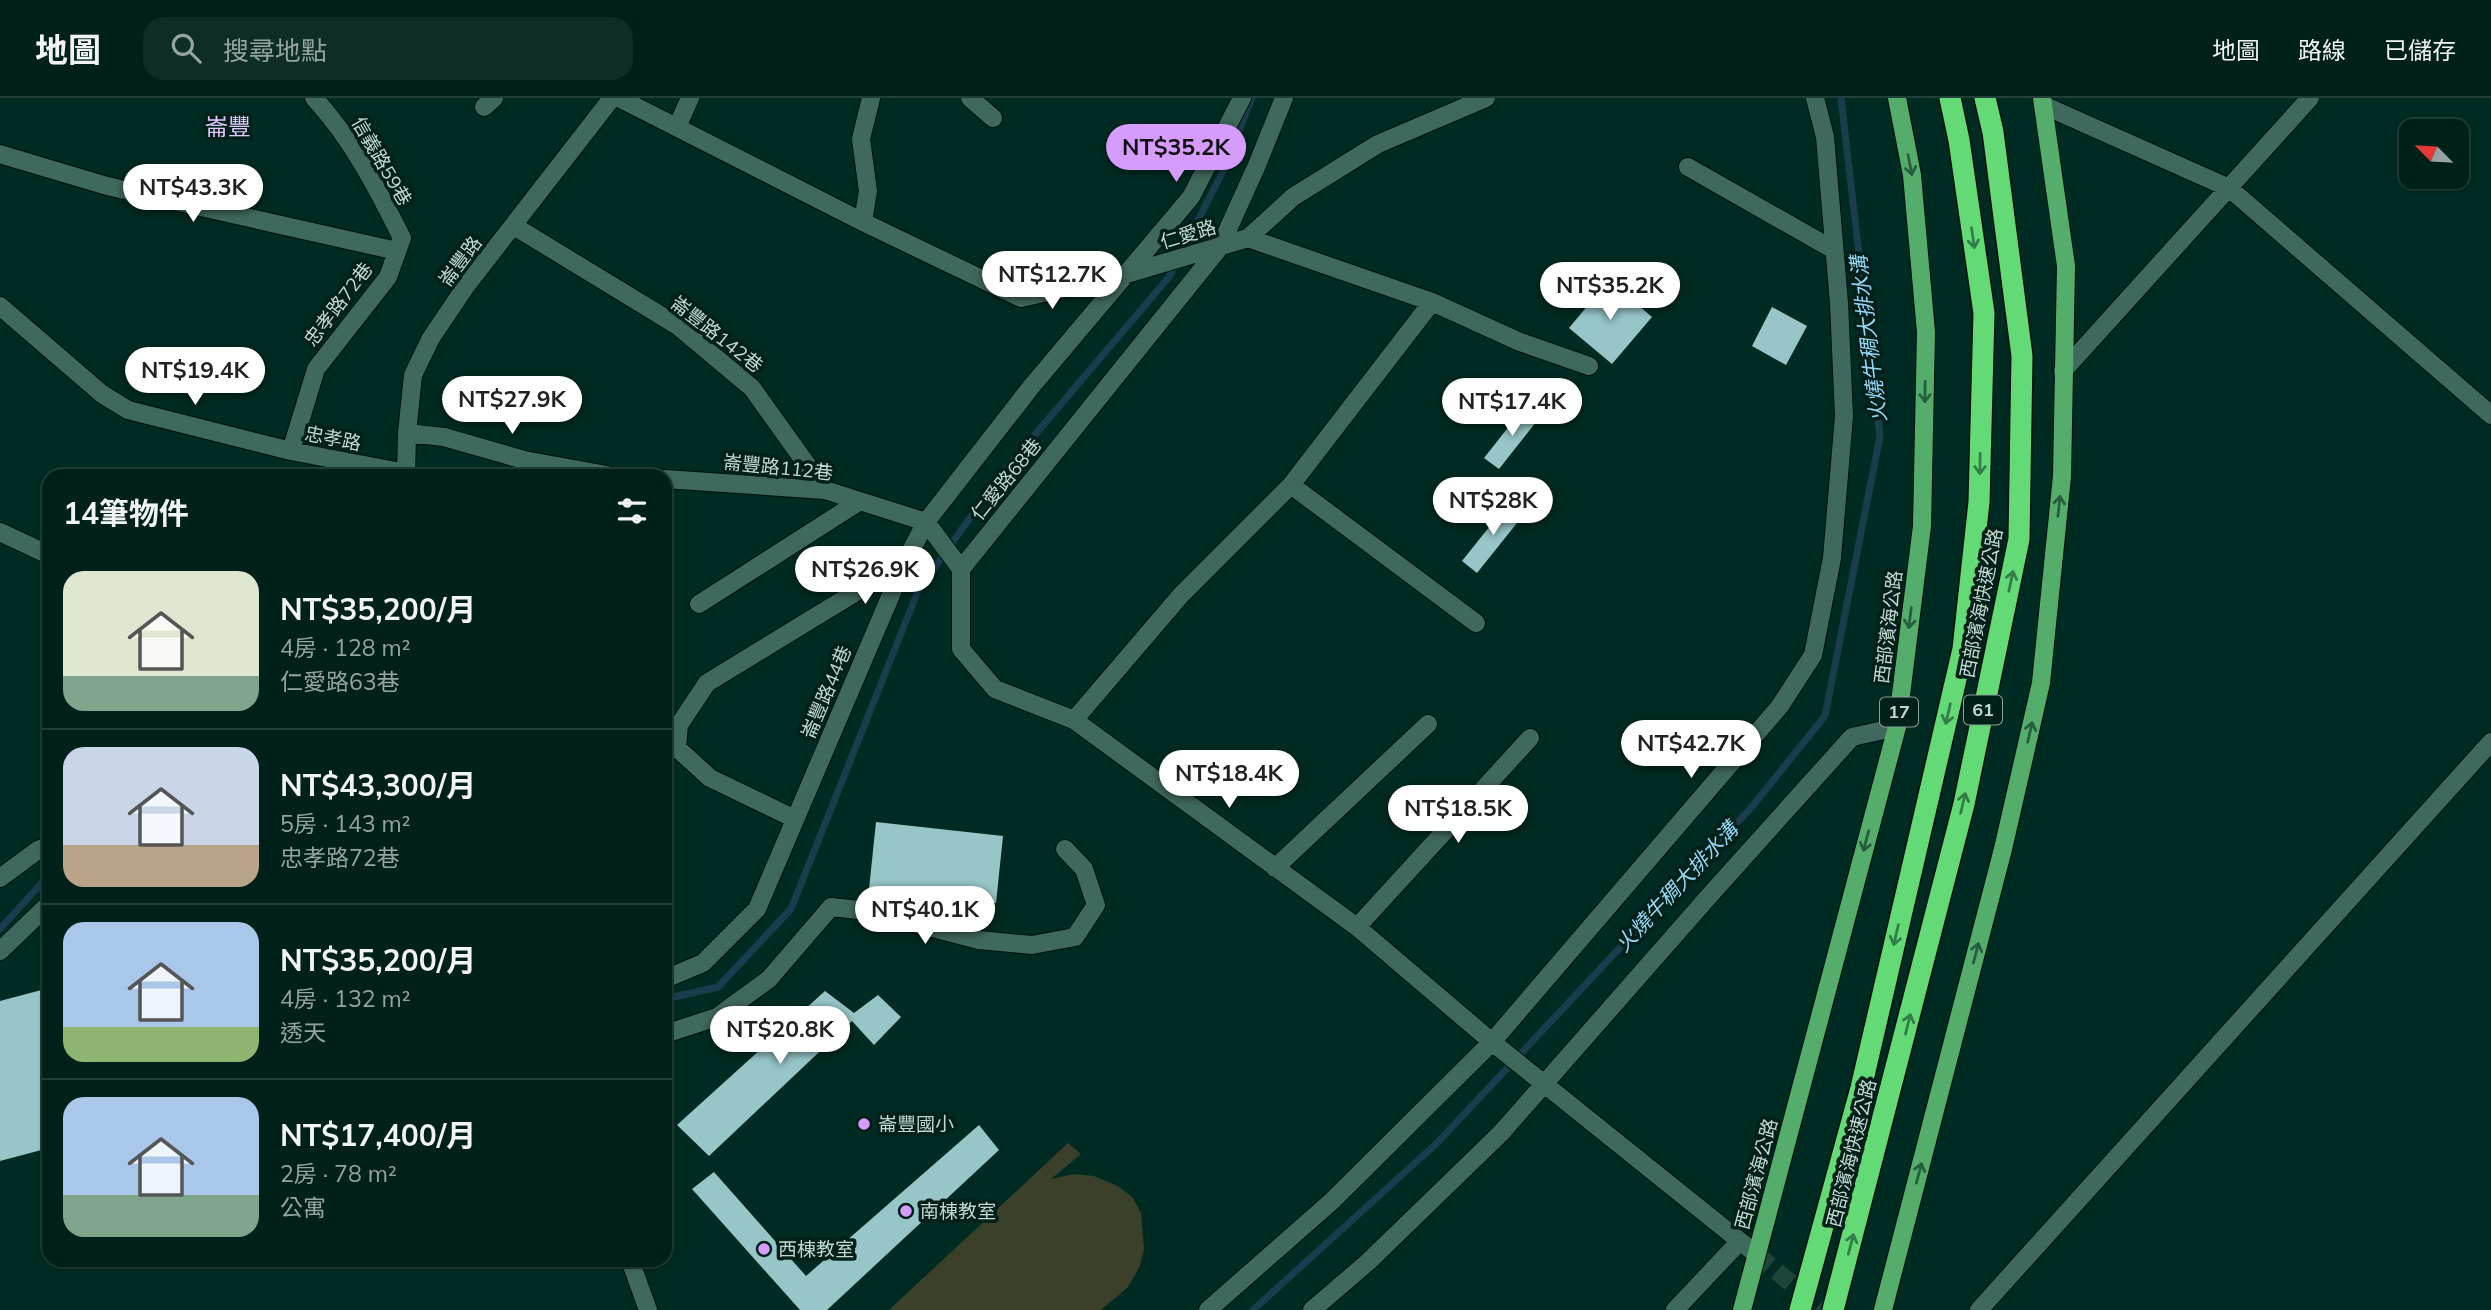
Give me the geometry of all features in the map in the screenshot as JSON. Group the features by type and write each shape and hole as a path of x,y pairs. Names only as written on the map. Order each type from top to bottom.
{"highway":[{"name":"西部濱海快速公路","path":"1800,1310 1861,1088 1963,649 1979,502 1984,313 1959,140 1950,98"},
{"name":"西部濱海快速公路","path":"1833,1310 1964,804 2019,539 2022,356 1993,132 1985,98"}],"main road":[{"name":"西部濱海公路","path":"1742,1310 1897,727 1922,526 1926,332 1912,174 1897,98"},
{"path":"1883,1310 2003,849 2041,683 2062,476 2066,266 2043,102"}],"street":[{"name":"信義路59巷","path":"314,98 332,117 360,157 402,238 397,251"},
{"name":"崙豐路","path":"406,469 413,375 431,338 466,286 612,98"},
{"name":"仁愛路","path":"619,98 863,222 1021,298 1123,275 1248,238 1293,197 1378,144 1486,98"},
{"path":"677,127 690,98"},
{"path":"863,222 868,191 861,139 872,98"},
{"path":"970,98 993,118"},
{"name":"崙豐路44巷","path":"672,976 703,962 757,909 905,562 926,522 1123,275 1191,197 1242,98"},
{"name":"仁愛路68巷","path":"961,569 1220,247 1284,98"},
{"path":"1208,1310 1332,1201 1492,1042 1780,706 1813,655 1832,558 1844,416 1835,250 1825,137 1815,98"},
{"path":"2063,371 2310,98"},
{"path":"2043,102 2229,188 2491,415"},
{"name":"忠孝路72巷","path":"0,154 107,186 397,251 388,276 316,369 291,451"},
{"path":"1688,167 1835,250"},
{"name":"崙豐路142巷","path":"514,226 678,326 742,379 752,388 825,490"},
{"path":"1248,238 1432,302 1520,342 1589,366"},
{"path":"1074,720 1181,594 1291,485 1432,302"},
{"name":"忠孝路","path":"0,306 102,394 128,410 291,451 377,469"},
{"path":"407,433 444,437 524,460 574,469"},
{"name":"崙豐路112巷","path":"672,480 825,490 926,522"},
{"path":"1291,485 1476,623"},
{"path":"699,604 860,501"},
{"path":"926,522 961,569 961,649 995,689 1074,720 1357,927 1492,1042 1756,1254"},
{"path":"0,532 42,552"},
{"path":"795,819 710,778 677,748 679,725 708,683 905,562"},
{"path":"1275,868 1428,724"},
{"path":"1312,1310 1368,1262 1501,1133 1852,737 1897,727"},
{"path":"1357,927 1530,738"},
{"path":"1979,1310 2491,742"},
{"path":"0,878 42,849"},
{"path":"672,1032 717,1017 769,979 831,908 868,911 979,940 1032,945 1075,937 1096,905 1084,869 1065,849"},
{"path":"0,951 42,911"},
{"path":"1675,1310 1740,1241"},
{"path":"633,1267 648,1310"}],"green space":[{"path":"1068,1143 1081,1154 1051,1179 1074,1174 1094,1176 1118,1186 1133,1198 1141,1213 1144,1250 1139,1268 1128,1287 1101,1310 889,1310"}],"building":[{"path":"1609,280 1652,317 1612,364 1569,328"},
{"path":"1772,307 1807,326 1786,365 1752,346"},
{"path":"1525,406 1540,417 1499,469 1484,458"},
{"path":"1510,501 1525,513 1477,573 1462,561"},
{"path":"876,822 1003,836 996,903 869,889"},
{"path":"42,990 42,1150 0,1161 0,1001"},
{"path":"825,991 854,1013 878,995 901,1017 874,1045 852,1021 709,1156 677,1125"},
{"name":"南棟教室","path":"979,1125 999,1150 827,1310 800,1310 692,1189 714,1172 806,1276"}],"waterway":[{"path":"672,997 718,987 791,909 918,591 999,477 1169,277 1222,173 1252,98"},
{"name":"火燒牛稠大排水溝","path":"1253,1310 1437,1143 1750,809 1825,716 1880,436 1841,98"},
{"path":"0,929 42,883"}],"tunnel":[{"path":"1756,1254 1823,1310"}],"place":[{"name":"崙豐國小","path":"864,1124"},
{"name":"南棟教室","path":"906,1211"},
{"name":"西棟教室","path":"764,1249"}],"district":[{"name":"崙豐","path":"228,127"}]}
